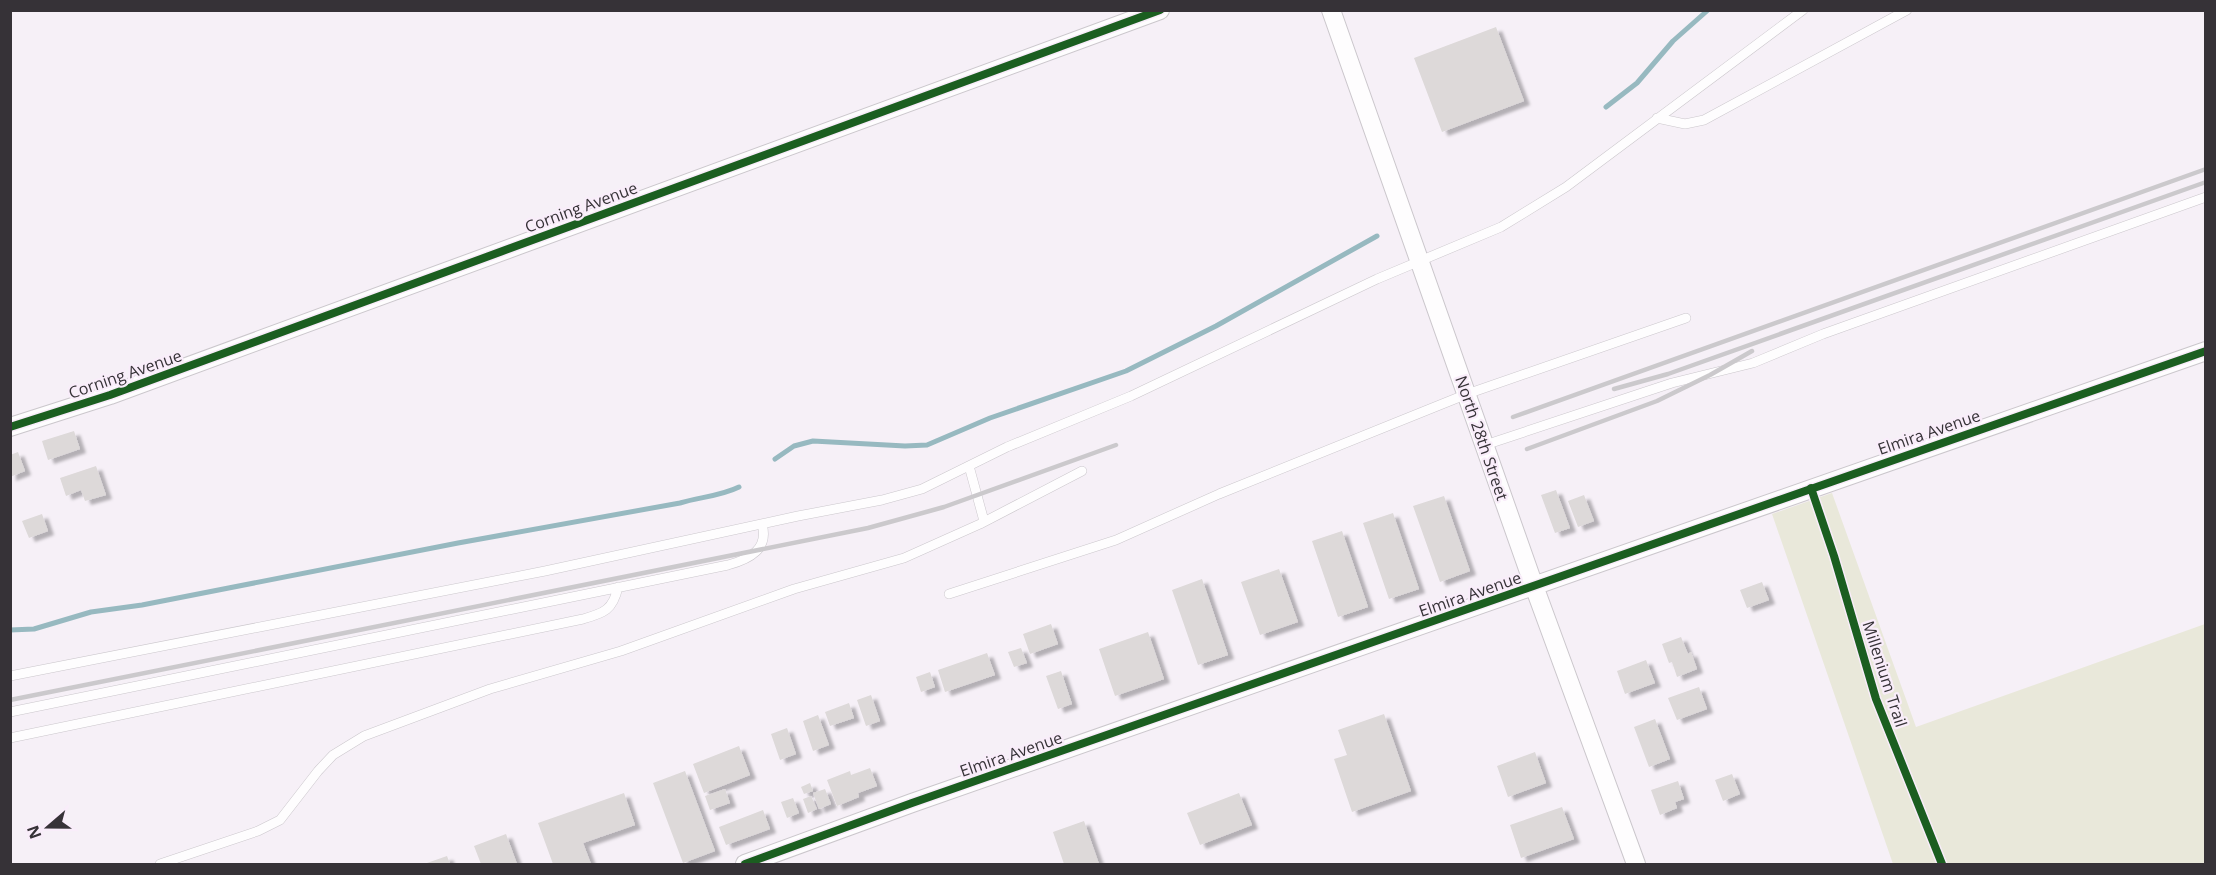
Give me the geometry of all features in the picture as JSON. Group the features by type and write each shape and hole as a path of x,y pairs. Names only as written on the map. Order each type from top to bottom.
{"street":[{"name":"Corning Avenue","path":"10,427 121,391 1160,10"},
{"name":"North 28th Street","path":"1331,10 1534,586 1636,864"},
{"name":"Elmira Avenue","path":"745,864 912,803 2205,351"}],"lane":[{"path":"10,676 545,571 904,495 1006,447 1131,396 1377,279 1501,227 1566,187 1803,10"},
{"path":"1657,118 1685,124 1704,120 1907,10"},
{"path":"1485,445 1672,383 1753,363 1823,334 2205,197"},
{"path":"949,594 1116,540 1219,494 1467,394 1686,318"},
{"path":"969,466 984,521"},
{"path":"160,864 276,823 286,815 313,777 333,755 364,736 490,689 621,651 794,589 897,561 984,521 1082,471"},
{"path":"10,712 747,559 755,554 763,542 762,524"},
{"path":"10,738 583,620 611,607 618,587"}],"shaded area":[{"path":"1832,493 1916,727 2205,624 2205,864 1893,864 1772,514"}],"building":[{"path":"1496,27 1524,101 1442,132 1414,58"},
{"path":"74,431 80,449 48,460 42,441"},
{"path":"18,452 25,471 10,477 10,455"},
{"path":"96,466 106,495 85,501 81,490 66,496 60,478"},
{"path":"1556,490 1570,528 1555,533 1541,495"},
{"path":"1584,495 1594,521 1578,527 1568,501"},
{"path":"1444,496 1470,571 1440,582 1413,506"},
{"path":"1393,513 1419,589 1389,599 1363,523"},
{"path":"42,514 48,531 29,538 22,521"},
{"path":"1342,531 1368,607 1338,617 1312,541"},
{"path":"1279,569 1298,622 1260,635 1241,582"},
{"path":"1202,579 1228,655 1198,665 1172,590"},
{"path":"1762,582 1769,600 1747,608 1740,590"},
{"path":"1051,624 1058,644 1030,654 1023,634"},
{"path":"1148,632 1164,679 1115,696 1099,649"},
{"path":"1681,637 1688,654 1691,652 1697,669 1677,677 1662,644"},
{"path":"1021,648 1027,663 1014,667 1008,652"},
{"path":"987,653 995,675 945,692 938,670"},
{"path":"1646,660 1655,683 1625,694 1617,671"},
{"path":"1061,671 1072,704 1058,709 1046,676"},
{"path":"930,672 935,687 921,692 916,677"},
{"path":"1699,687 1707,709 1677,720 1668,698"},
{"path":"871,695 880,721 866,726 857,700"},
{"path":"849,703 854,718 830,726 825,712"},
{"path":"1384,714 1411,791 1352,812 1334,759 1347,755 1338,730"},
{"path":"818,715 829,745 813,751 803,721"},
{"path":"1655,719 1670,759 1649,767 1634,727"},
{"path":"787,728 796,754 780,760 771,734"},
{"path":"739,746 750,775 704,793 693,764"},
{"path":"1535,752 1546,783 1508,797 1497,766"},
{"path":"870,768 877,786 858,793 859,797 837,806 827,780 850,771 851,775"},
{"path":"685,771 715,851 683,863 653,783"},
{"path":"1732,774 1740,794 1723,801 1715,780"},
{"path":"1678,781 1684,799 1675,802 1677,808 1660,815 1651,790"},
{"path":"810,783 813,791 804,794 801,787"},
{"path":"725,789 730,803 710,810 705,796"},
{"path":"825,789 831,804 819,809 813,793"},
{"path":"624,793 635,825 583,843 591,864 553,864 538,823"},
{"path":"1239,793 1252,825 1200,845 1187,813"},
{"path":"811,796 817,809 808,813 803,799"},
{"path":"793,798 799,813 787,818 781,802"},
{"path":"1562,807 1574,839 1521,858 1510,825"},
{"path":"763,810 770,829 726,845 719,827"},
{"path":"1084,821 1099,864 1064,864 1053,832"},
{"path":"506,834 517,864 481,864 474,846"},
{"path":"447,856 450,864 424,864"}],"waterway":[{"path":"1606,107 1637,83 1673,41 1708,10"},
{"path":"775,459 794,446 813,441 927,445 990,418 1126,371 1216,326 1377,236"},
{"path":"10,630 34,629 91,612 142,605 458,543 680,503 739,487"}],"railway":[{"path":"1513,417 2206,169"},
{"path":"1614,389 1668,374 2206,182"},
{"path":"1527,449 1657,401 1752,351"},
{"path":"10,700 868,528 944,507 1116,445"}],"cycle path":[{"path":"10,427 110,395 1160,10"},
{"path":"745,864 912,803 2206,351"},
{"name":"Millenium Trail","path":"1811,488 1834,556 1876,699 1942,864"}]}
